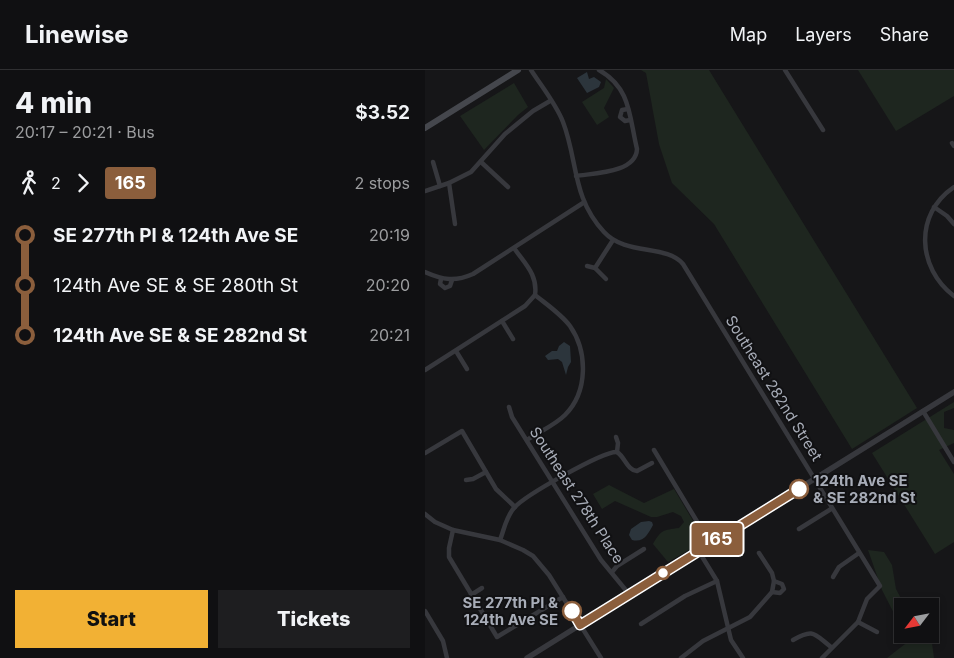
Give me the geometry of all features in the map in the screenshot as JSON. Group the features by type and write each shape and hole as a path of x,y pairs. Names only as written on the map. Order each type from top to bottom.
{"main road":[{"path":"425,128 518,70"}],"street":[{"path":"531,70 560,116 566,130 583,203 599,227 613,240 595,268"},
{"path":"576,176 623,167 634,160 637,155 624,93 612,78 599,70"},
{"path":"785,70 823,130"},
{"path":"425,191 449,183 471,172 513,128 533,111 550,101"},
{"path":"628,109 621,112 620,117 625,121 630,120"},
{"path":"433,162 440,186"},
{"path":"481,162 508,187"},
{"path":"449,183 455,224"},
{"path":"954,187 945,193 934,207 927,227 925,244 932,272 941,285 954,296"},
{"path":"425,272 450,280 459,280 473,274 583,203"},
{"path":"934,207 947,216 954,224"},
{"name":"Southeast 282nd Street","path":"613,240 629,247 675,256 683,264 806,464 831,509 880,586 867,599 859,622"},
{"path":"425,370 525,306 535,295 536,282 514,248"},
{"path":"587,266 595,268 606,279"},
{"path":"441,278 440,284 445,288 450,286 450,280"},
{"path":"527,440 563,417 573,405 583,377 581,354 569,325 535,295"},
{"path":"502,321 513,339"},
{"path":"455,351 467,369"},
{"path":"527,658 537,656 580,625 698,550 954,392"},
{"name":"Southeast 278th Place","path":"509,407 512,417 601,560 629,594"},
{"path":"923,411 954,462"},
{"path":"425,453 462,431 496,489 515,507"},
{"path":"616,437 617,452"},
{"path":"653,450 710,543"},
{"path":"500,540 506,523 515,507 577,468 610,452 617,452 634,472 653,463"},
{"path":"466,480 473,479 485,472"},
{"path":"799,529 831,509"},
{"path":"425,514 435,522 453,530 500,540 533,556 541,564 601,658"},
{"path":"453,530 449,557 497,637 563,598"},
{"path":"612,572 617,566 644,549"},
{"path":"698,550 717,581 731,640 743,658"},
{"path":"681,658 703,641 750,617 772,592 772,573 759,553"},
{"path":"833,577 839,566 859,553"},
{"path":"641,624 685,596 717,581"},
{"path":"772,592 780,593 784,589 782,584 773,581"},
{"path":"471,595 482,588"},
{"path":"425,611 443,641 447,657 454,658"},
{"path":"822,658 859,622 877,632"},
{"path":"793,640 809,633 814,634 831,648"}],"shaded area":[{"path":"641,70 709,70 917,408 852,449 714,224 672,183 659,144 646,73"},
{"path":"858,70 954,70 954,96 896,131"},
{"path":"587,72 589,79 594,77 601,82 599,87 587,93 577,78"},
{"path":"606,79 614,88 604,108 609,117 597,125 582,102 604,88"},
{"path":"514,83 528,107 484,150 460,116"},
{"path":"564,342 570,346 571,362 566,375 562,362 558,359 548,360 545,356 552,351 557,351"},
{"path":"954,402 954,408 944,412 944,428 954,430 954,443 939,450 954,474 954,542 935,554 872,453"},
{"path":"609,485 644,503 674,489 705,541 668,562 653,544 663,532 679,528 684,522 681,516 673,512 651,517 615,501 602,509 593,494"},
{"path":"649,521 653,525 645,537 636,541 632,540 629,535 631,529 641,522"},
{"path":"868,550 884,552 892,565 896,589 901,598 894,598 894,613 882,590"},
{"path":"906,643 932,643 934,658 887,658"}],"bus line":[{"name":"165","path":"572,611 580,625 799,489"}],"place":[{"name":"124th Ave SE & SE 282nd St","path":"799,489"},
{"name":"SE 277th Pl & 124th Ave SE","path":"572,611"}]}
